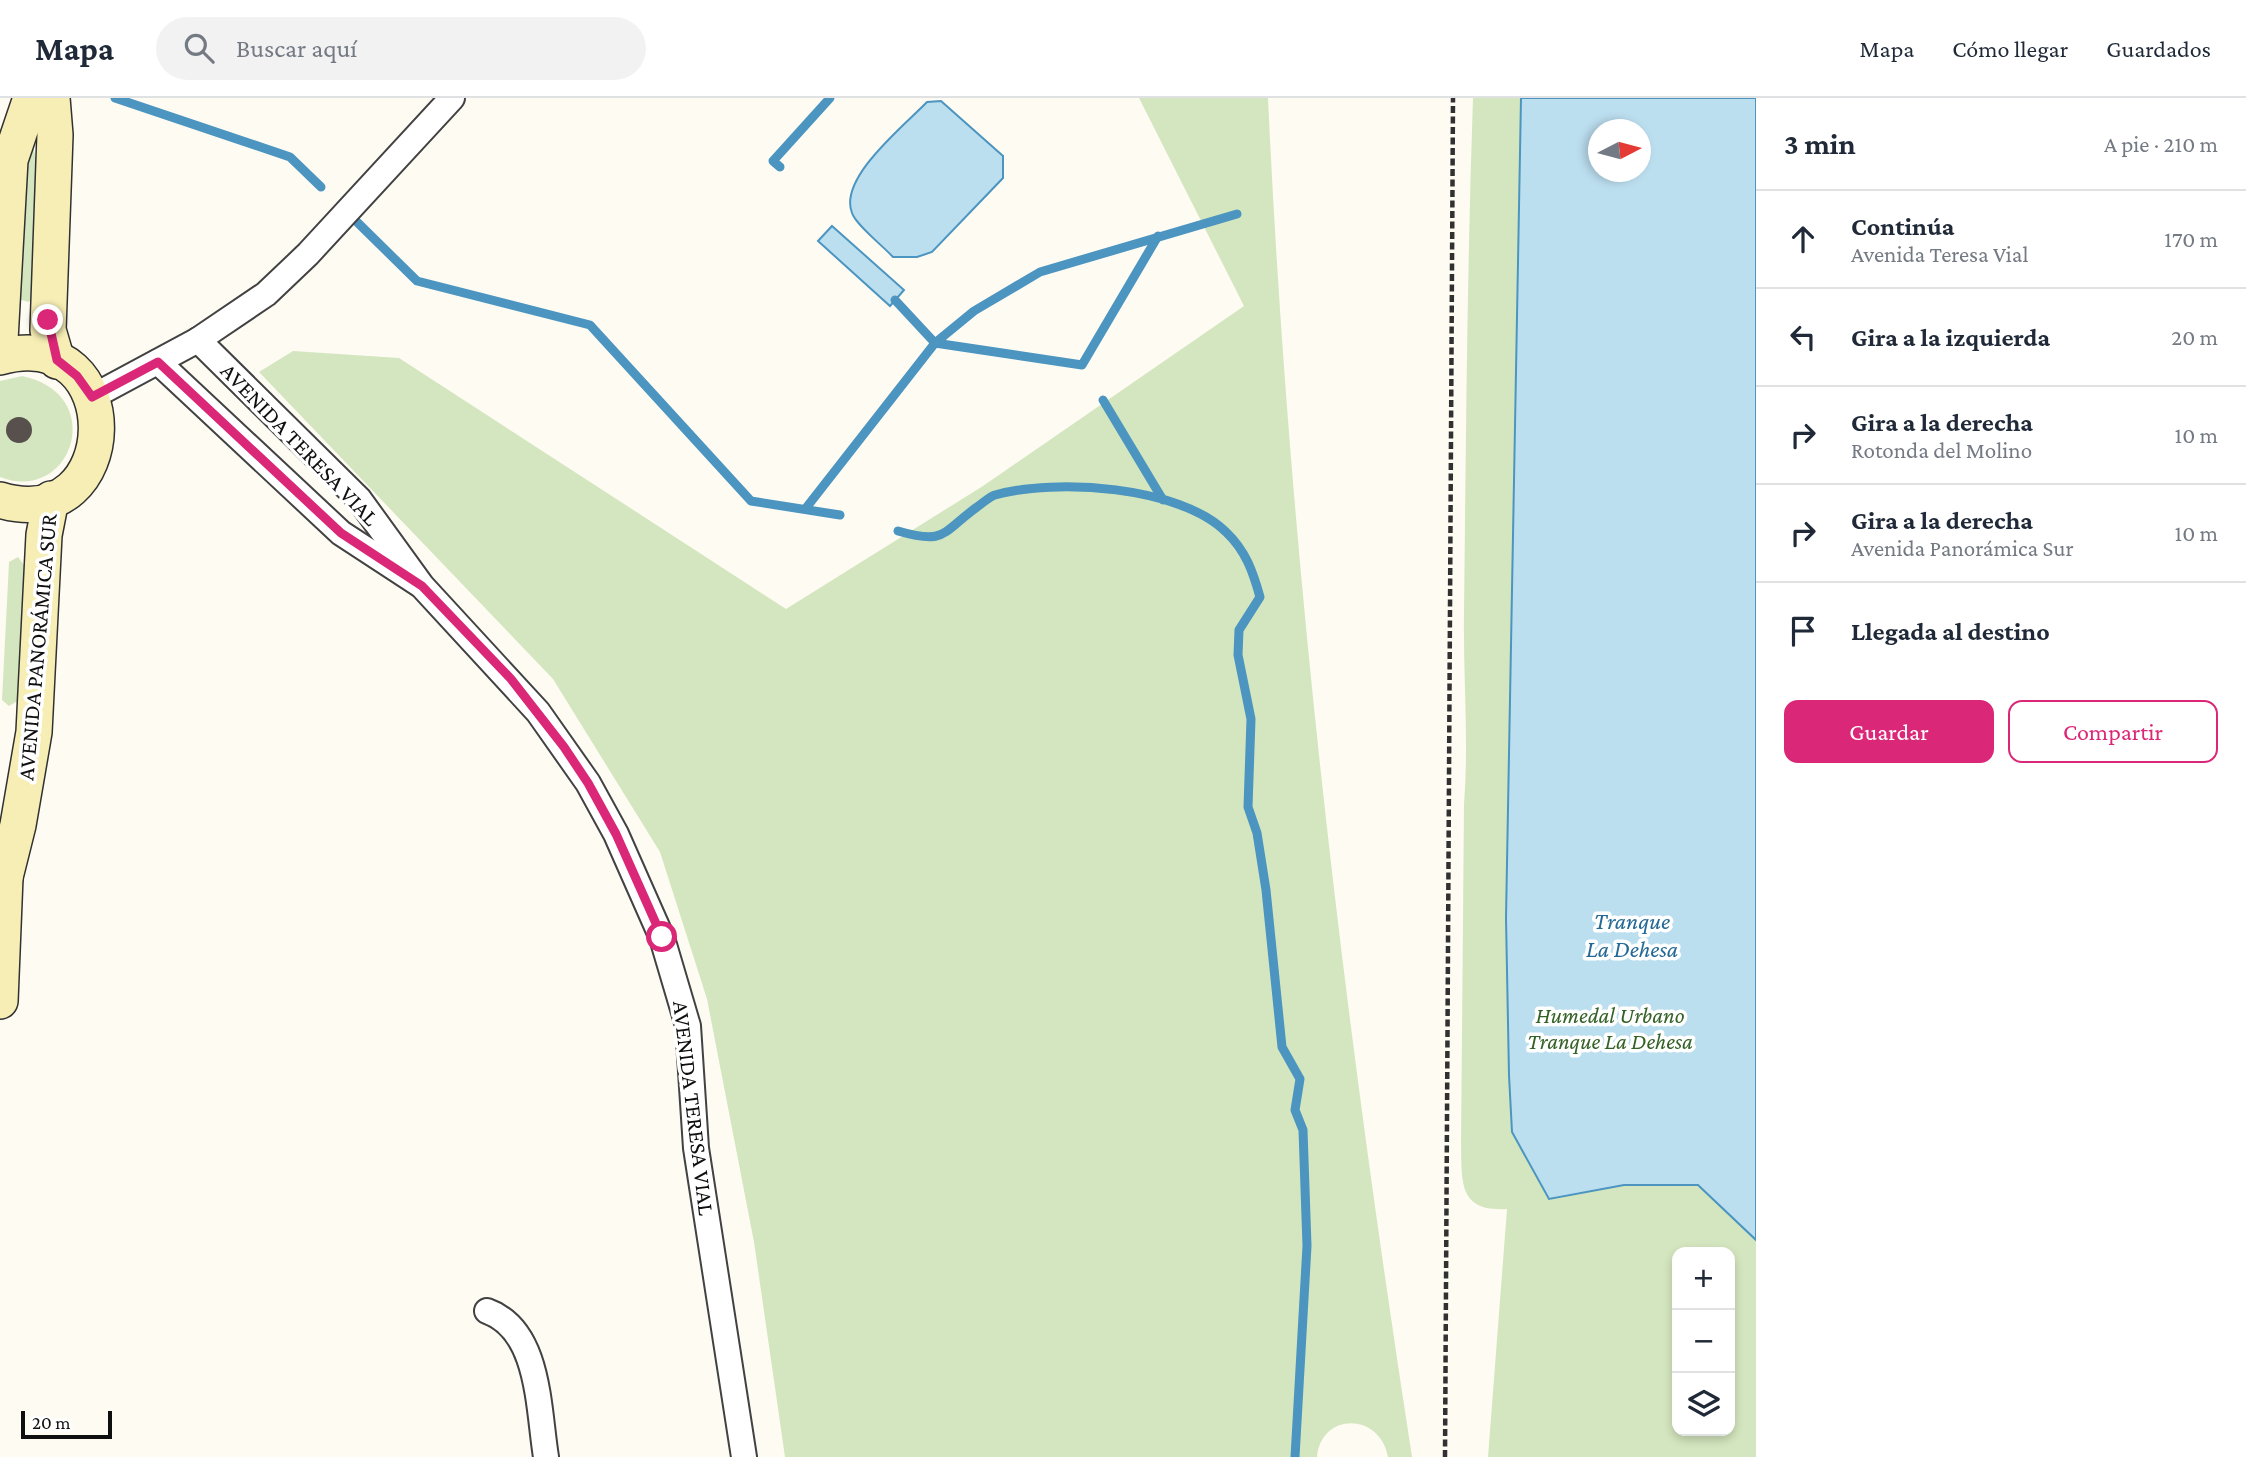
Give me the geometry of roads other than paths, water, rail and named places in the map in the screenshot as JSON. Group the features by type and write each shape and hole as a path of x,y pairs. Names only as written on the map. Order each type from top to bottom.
{"street":[{"path":"0,340 10,160 32,98"},
{"path":"52,98 55,135 48,320 57,360"},
{"path":"92,397 198,340 250,306 286,276 452,98"},
{"name":"AVENIDA TERESA VIAL","path":"198,340 359,499 401,552 422,586 511,679 564,747 616,834 662,937 688,1026 696,1148 744,1457"},
{"path":"0,357 26,353 57,360 77,376 92,397 99,427 93,457 76,482 51,499 19,505 0,500"},
{"name":"AVENIDA TERESA VIAL","path":"158,362 341,533 422,586"},
{"name":"AVENIDA PANORÁMICA SUR","path":"0,1001 2,861 19,825 34,732 44,536 51,499"},
{"path":"486,1311 511,1324 525,1344 546,1457"}],"water":[{"name":"Tranque La Dehesa","path":"1521,98 1756,98 1756,1240 1698,1185 1624,1185 1549,1199 1512,1132 1506,918"},
{"path":"941,101 1003,156 1003,178 932,252 917,257 893,257 854,218 850,199 855,184 876,153 927,102"},
{"path":"832,226 904,290 890,306 818,241"}],"waterway":[{"path":"115,98 290,157 321,187"},
{"path":"780,167 773,161 830,98"},
{"path":"806,508 935,343 974,311 1040,272 1237,214"},
{"path":"357,222 417,281 590,325 751,501 840,515"},
{"path":"895,300 935,343 1082,365 1158,236"},
{"path":"1103,400 1163,500"},
{"path":"898,531 926,537 942,534 990,497 1020,490 1050,487 1116,490 1179,504 1205,517 1233,539 1251,570 1260,597 1239,630 1238,655 1251,719 1248,807 1257,833 1266,890 1282,1047 1300,1079 1295,1110 1303,1130 1307,1246 1295,1457"}],"park label":[{"name":"Humedal Urbano Tranque La Dehesa","path":"1610,1028"}]}
